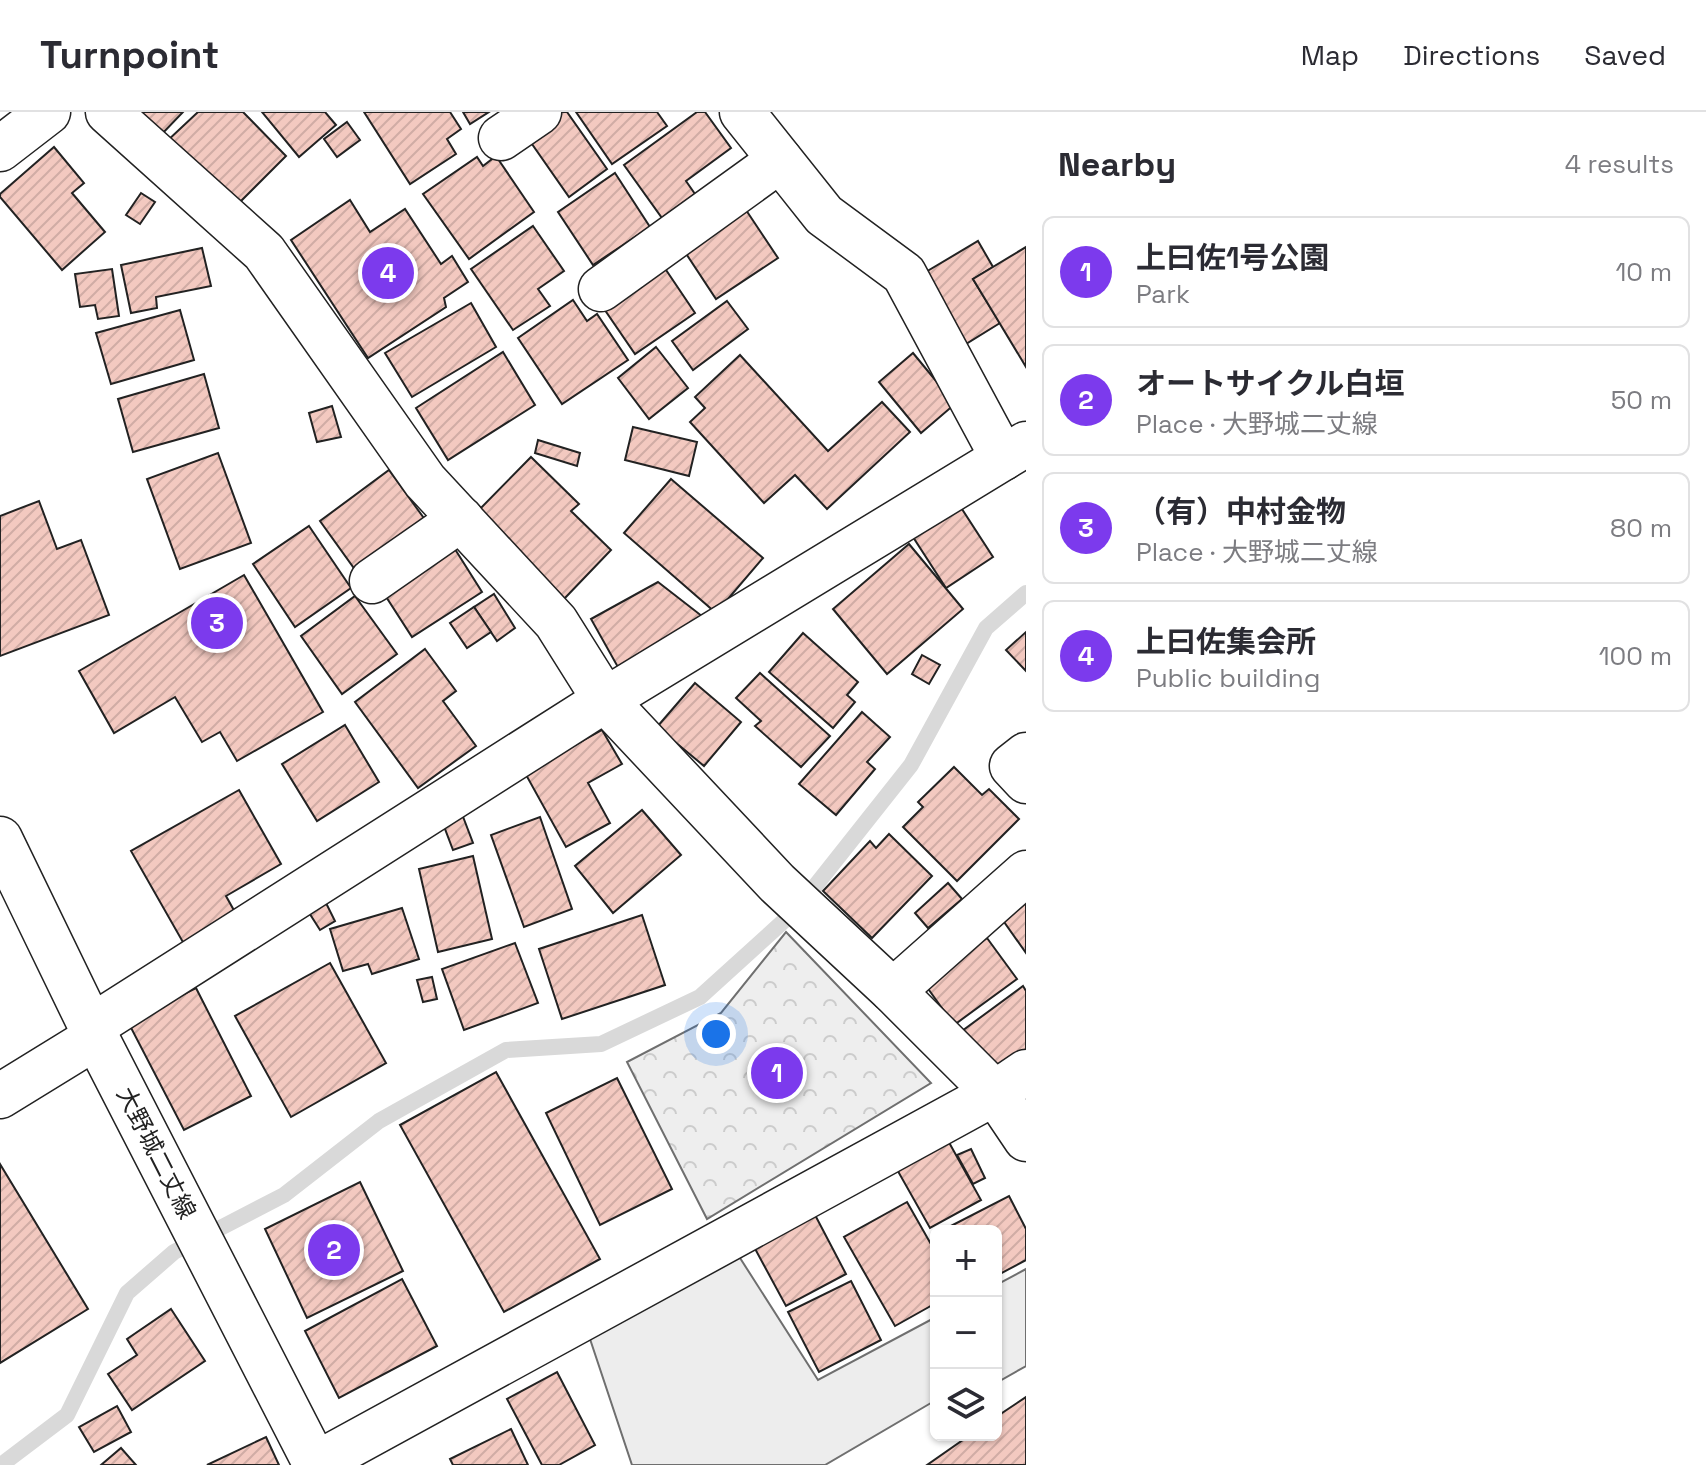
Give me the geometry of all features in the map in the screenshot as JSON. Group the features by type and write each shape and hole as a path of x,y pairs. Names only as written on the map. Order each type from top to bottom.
{"street":[{"path":"0,149 48,112"},
{"path":"108,112 264,252 425,481 556,622 605,700 792,898 893,991 1010,1083 1026,1139"},
{"path":"501,138 539,112"},
{"path":"0,1096 93,1032 605,700 1015,451 904,274 824,215 742,112"},
{"path":"601,289 780,160"},
{"path":"372,581 461,519"},
{"path":"1026,755 1012,766 1026,781"},
{"name":"大野城二丈線","path":"0,839 93,1032 316,1464"},
{"path":"893,991 1026,873"},
{"path":"316,1464 1010,1083"}],"green space":[{"path":"786,932 931,1083 707,1219 627,1062 721,1013"}],"shaded area":[{"path":"733,1247 818,1380 930,1320 930,1404 825,1465 632,1465 588,1333"},
{"path":"1026,1269 1026,1366 1002,1380 1002,1297 1002,1282"}],"building":[{"path":"133,112 183,112 159,137"},
{"path":"198,112 243,112 286,156 232,210 166,142"},
{"path":"262,112 325,112 336,125 299,157"},
{"path":"364,112 450,112 461,129 447,139 456,154 410,184"},
{"path":"463,112 489,112 470,124"},
{"path":"557,112 567,112 607,169 569,197 525,134"},
{"path":"576,112 657,112 667,126 612,164"},
{"path":"697,112 705,112 731,148 686,181 695,194 662,218 624,165"},
{"path":"347,122 360,140 337,157 324,139"},
{"path":"54,147 84,183 72,193 105,232 62,270 0,197"},
{"path":"496,156 534,212 469,259 423,194 477,157 483,166"},
{"path":"615,173 650,227 593,265 558,212"},
{"path":"141,193 155,202 140,224 126,215"},
{"path":"350,200 370,232 405,209 441,264 452,256 468,282 444,298 446,307 368,358 291,240"},
{"path":"742,204 778,258 716,299 681,246"},
{"path":"533,226 564,271 538,289 550,306 513,330 471,269"},
{"path":"978,241 993,267 973,279 1000,323 961,347 919,276"},
{"path":"1026,247 1026,367 973,279"},
{"path":"202,248 211,286 156,297 157,308 131,313 121,265"},
{"path":"658,258 695,313 635,354 598,300"},
{"path":"112,269 119,316 98,319 95,305 80,307 75,274"},
{"path":"573,300 587,321 597,314 628,360 562,404 518,338"},
{"path":"727,301 748,329 693,370 672,341"},
{"path":"471,303 496,347 412,397 385,353"},
{"path":"180,310 194,360 111,384 96,333"},
{"path":"656,347 688,388 649,419 618,378"},
{"path":"503,352 535,405 448,460 416,408"},
{"path":"913,353 955,404 921,433 879,382"},
{"path":"740,355 828,451 882,402 910,432 827,509 795,475 764,503 690,422 705,408 695,397"},
{"path":"204,374 219,428 133,452 118,399"},
{"path":"332,406 341,437 317,442 309,413"},
{"path":"633,427 697,442 689,476 625,460"},
{"path":"538,440 580,453 577,466 535,453"},
{"path":"218,453 251,543 180,569 147,479"},
{"path":"531,457 579,504 571,511 611,550 564,599 476,513"},
{"path":"389,470 426,521 356,571 320,521"},
{"path":"671,479 763,558 716,613 624,533"},
{"path":"39,501 57,549 81,540 109,615 0,656 0,516"},
{"path":"960,506 993,557 946,588 913,537"},
{"path":"309,526 351,588 295,627 253,564"},
{"path":"909,544 963,609 887,674 833,609"},
{"path":"453,546 482,592 412,637 383,592"},
{"path":"244,575 323,712 237,761 220,732 202,742 175,697 114,733 79,671"},
{"path":"658,582 707,620 619,669 591,619"},
{"path":"494,594 515,628 497,641 474,607"},
{"path":"355,596 397,654 342,694 301,636"},
{"path":"474,607 491,632 467,648 450,623"},
{"path":"1026,632 1026,671 1006,650"},
{"path":"803,633 858,682 847,695 855,702 833,728 769,672"},
{"path":"425,649 456,691 443,701 476,746 418,788 355,702"},
{"path":"922,655 940,665 929,684 912,674"},
{"path":"760,673 830,736 801,767 755,726 761,721 736,698"},
{"path":"695,683 741,722 704,766 657,727"},
{"path":"862,712 890,737 867,762 875,769 836,815 799,784"},
{"path":"345,725 379,782 317,821 282,764"},
{"path":"602,730 622,764 588,783 610,823 566,847 525,773"},
{"path":"954,767 982,795 989,789 1019,819 957,881 903,827 923,807 918,802"},
{"path":"239,790 281,864 226,896 236,914 184,944 131,851"},
{"path":"642,810 681,855 613,913 575,866"},
{"path":"462,814 473,843 453,850 442,821"},
{"path":"540,817 572,909 524,927 491,835"},
{"path":"889,834 932,876 872,938 823,891 870,841 876,848"},
{"path":"473,856 492,939 438,952 419,869"},
{"path":"948,883 962,899 928,928 915,913"},
{"path":"325,901 335,921 320,930 308,911"},
{"path":"1026,902 1026,953 1002,919"},
{"path":"402,908 419,959 372,974 368,964 343,971 330,929"},
{"path":"642,915 665,985 562,1019 539,949"},
{"path":"987,938 1017,979 954,1025 924,983"},
{"path":"515,943 538,1003 464,1030 442,969"},
{"path":"330,963 386,1063 291,1117 235,1016"},
{"path":"432,977 437,999 423,1002 417,980"},
{"path":"1023,986 1026,991 1026,1049 993,1074 962,1031"},
{"path":"196,988 251,1096 184,1130 128,1022"},
{"path":"496,1072 600,1259 504,1312 400,1125"},
{"path":"617,1078 672,1189 600,1225 546,1113"},
{"path":"946,1137 981,1200 935,1225 930,1225 930,1228 895,1166"},
{"path":"971,1149 985,1178 973,1184 957,1155"},
{"path":"0,1164 88,1309 0,1363"},
{"path":"360,1182 403,1271 307,1318 265,1229"},
{"path":"1009,1196 1026,1229 1026,1260 1002,1273 1002,1225 953,1225"},
{"path":"907,1202 930,1242 930,1306 895,1326 844,1237"},
{"path":"814,1213 846,1274 786,1306 753,1245"},
{"path":"402,1279 437,1346 339,1398 305,1331"},
{"path":"851,1281 881,1340 819,1372 788,1312"},
{"path":"171,1309 205,1361 132,1410 108,1374 137,1355 127,1339"},
{"path":"557,1372 595,1445 559,1465 542,1465 507,1399"},
{"path":"1026,1397 1026,1465 927,1465 961,1441 1002,1441 1002,1413"},
{"path":"117,1406 131,1432 94,1452 79,1427"},
{"path":"511,1429 528,1465 453,1465 450,1459"},
{"path":"266,1437 279,1465 207,1465"},
{"path":"121,1448 136,1465 101,1465"}],"waterway":[{"path":"1,1465 67,1415 127,1293 174,1252 284,1195 379,1121 506,1050 601,1044 700,997 797,909 911,765 986,628 1026,593"}],"place":[{"name":"上曰佐集会所","path":"388,273"},
{"name":"（有）中村金物","path":"217,623"},
{"name":"上曰佐1号公園","path":"777,1073"},
{"name":"オートサイクル白垣","path":"334,1250"}]}
